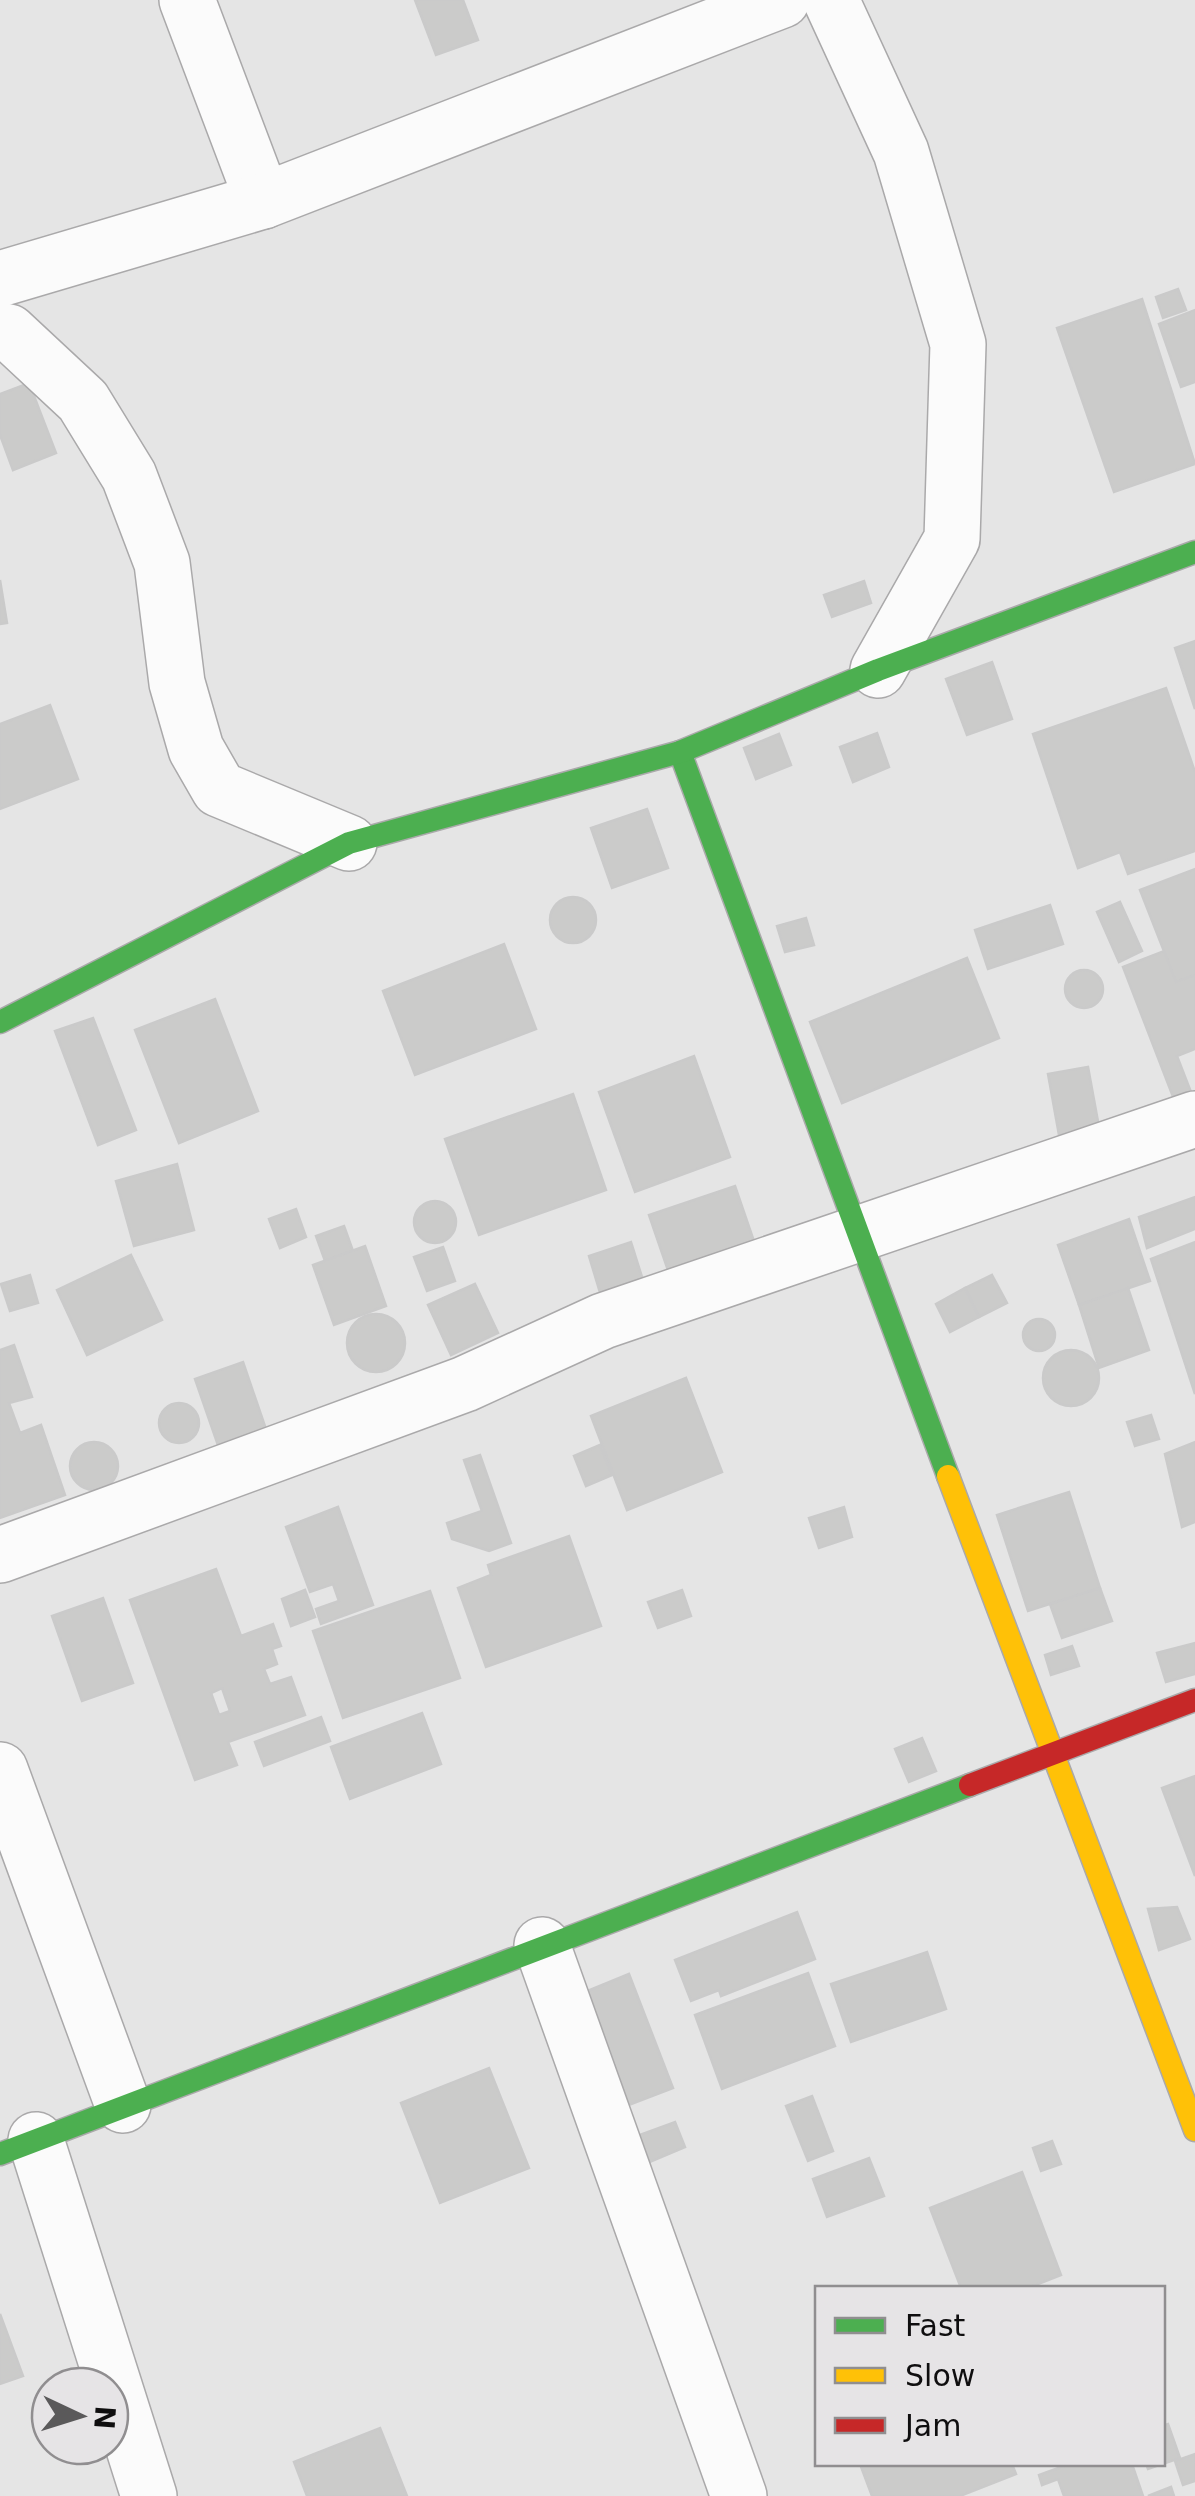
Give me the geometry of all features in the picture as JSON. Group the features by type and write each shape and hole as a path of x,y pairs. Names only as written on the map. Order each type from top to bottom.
{"street":[{"path":"187,0 263,202"},
{"path":"0,279 263,202 782,0"},
{"path":"832,0 901,152 958,344 952,538 878,670"},
{"path":"0,330 8,332 84,401 130,476 162,563 177,683 191,732 219,788 349,843"},
{"path":"0,1022 349,843 680,752 878,670 1195,552"},
{"path":"680,752 857,1236 1195,2130"},
{"path":"0,1555 465,1384 603,1321 1195,1118"},
{"path":"149,2496 18,2147 1195,1700"},
{"path":"0,1770 123,2105"},
{"path":"542,1945 738,2496"}],"building":[{"path":"415,0 463,0 478,40 436,55"},
{"path":"1178,289 1186,310 1163,318 1156,297"},
{"path":"1142,299 1195,464 1114,492 1057,328"},
{"path":"1195,310 1195,382 1181,387 1159,324"},
{"path":"29,383 56,453 13,470 0,435 0,394"},
{"path":"0,580 7,623 0,624"},
{"path":"864,581 871,603 832,617 824,595"},
{"path":"1195,641 1195,709 1175,648"},
{"path":"992,662 1012,719 967,735 946,679"},
{"path":"1166,688 1195,772 1195,851 1128,874 1120,852 1078,868 1033,734"},
{"path":"50,705 78,779 0,809 0,724"},
{"path":"877,733 889,767 853,782 840,747"},
{"path":"779,734 791,765 756,779 744,748"},
{"path":"647,809 668,868 612,888 591,828"},
{"path":"1195,869 1195,975 1176,982 1140,890"},
{"path":"573,897 589,904 596,920 589,936 573,943 557,936 550,920 557,904"},
{"path":"1120,902 1142,951 1119,962 1097,912"},
{"path":"1050,905 1063,944 988,969 975,930"},
{"path":"806,918 814,945 785,952 777,926"},
{"path":"504,944 536,1029 415,1075 383,991"},
{"path":"1164,951 1176,982 1195,975 1195,1049 1177,1056 1194,1100 1177,1107 1123,967"},
{"path":"967,958 999,1038 842,1103 810,1022"},
{"path":"1084,970 1098,975 1103,989 1098,1003 1084,1008 1070,1003 1065,989 1070,975"},
{"path":"215,999 258,1111 179,1143 135,1030"},
{"path":"93,1018 136,1130 98,1145 55,1031"},
{"path":"694,1056 730,1157 635,1192 599,1092"},
{"path":"1088,1067 1099,1127 1059,1135 1048,1074"},
{"path":"573,1094 606,1190 479,1235 445,1139"},
{"path":"177,1164 194,1230 134,1246 116,1181"},
{"path":"735,1186 759,1256 673,1285 649,1215"},
{"path":"1195,1197 1195,1229 1147,1248 1139,1217"},
{"path":"435,1201 450,1207 456,1222 450,1237 435,1243 420,1237 414,1222 420,1207"},
{"path":"296,1209 306,1237 280,1248 269,1219"},
{"path":"1129,1219 1150,1281 1079,1305 1058,1245"},
{"path":"344,1226 353,1251 325,1261 316,1236"},
{"path":"631,1242 647,1293 604,1306 589,1256"},
{"path":"1195,1242 1195,1394 1151,1259"},
{"path":"365,1246 386,1306 334,1325 313,1265"},
{"path":"443,1247 455,1281 427,1291 414,1257"},
{"path":"131,1255 162,1320 87,1355 57,1290"},
{"path":"30,1275 38,1303 10,1311 1,1284"},
{"path":"992,1275 1007,1303 979,1317 965,1288"},
{"path":"475,1284 498,1333 451,1355 428,1305"},
{"path":"965,1288 979,1317 950,1332 936,1304"},
{"path":"1128,1288 1149,1350 1099,1368 1079,1305"},
{"path":"376,1314 397,1322 405,1343 397,1364 376,1372 355,1364 347,1343 355,1322"},
{"path":"1039,1319 1050,1324 1055,1335 1050,1346 1039,1351 1028,1346 1023,1335 1028,1324"},
{"path":"14,1345 32,1397 9,1403 20,1433 41,1425 65,1495 0,1518 0,1350"},
{"path":"1071,1350 1091,1358 1099,1378 1091,1398 1071,1406 1051,1398 1043,1378 1051,1358"},
{"path":"243,1362 269,1438 221,1454 195,1379"},
{"path":"686,1378 722,1472 627,1510 591,1416"},
{"path":"179,1403 193,1409 199,1423 193,1437 179,1443 165,1437 159,1423 165,1409"},
{"path":"1151,1415 1159,1439 1135,1446 1127,1422"},
{"path":"94,1442 111,1449 118,1466 111,1483 94,1490 77,1483 70,1466 77,1449"},
{"path":"1195,1442 1195,1522 1182,1527 1165,1454"},
{"path":"600,1445 612,1475 586,1486 574,1456"},
{"path":"480,1455 511,1543 489,1551 452,1539 447,1523 482,1511 464,1460"},
{"path":"1069,1492 1100,1588 1028,1611 997,1515"},
{"path":"338,1507 373,1605 321,1624 316,1609 339,1601 333,1584 310,1592 286,1527"},
{"path":"844,1507 852,1537 819,1548 809,1518"},
{"path":"569,1536 601,1626 486,1667 458,1588 491,1575 488,1565"},
{"path":"216,1569 241,1636 273,1624 281,1646 272,1649 277,1664 264,1669 270,1684 291,1677 305,1715 228,1742 237,1765 195,1780 130,1600","holes":["222,1688 230,1711 219,1715 211,1693"]},
{"path":"1100,1588 1112,1621 1062,1638 1050,1604"},
{"path":"305,1590 315,1617 291,1626 282,1599"},
{"path":"682,1590 691,1616 658,1628 648,1602"},
{"path":"430,1591 460,1678 343,1718 313,1631"},
{"path":"103,1598 133,1683 82,1701 52,1616"},
{"path":"1195,1643 1195,1674 1166,1682 1157,1653"},
{"path":"1072,1646 1079,1666 1051,1675 1045,1655"},
{"path":"422,1713 441,1764 350,1799 331,1747"},
{"path":"321,1717 330,1741 264,1766 255,1742"},
{"path":"922,1738 936,1771 909,1782 895,1749"},
{"path":"1195,1776 1195,1876 1162,1788"},
{"path":"1177,1907 1190,1939 1159,1950 1148,1909"},
{"path":"797,1912 815,1959 721,1996 719,1990 691,2001 675,1960"},
{"path":"927,1952 946,2009 851,2042 831,1984"},
{"path":"808,1973 835,2046 722,2089 695,2015"},
{"path":"629,1974 673,2088 629,2105 585,1992"},
{"path":"489,2068 529,2168 440,2203 401,2103"},
{"path":"812,2096 833,2151 808,2161 786,2106"},
{"path":"675,2122 685,2147 647,2163 637,2136"},
{"path":"1052,2141 1061,2164 1041,2171 1033,2148"},
{"path":"869,2158 884,2196 827,2217 813,2179"},
{"path":"1022,2172 1061,2275 1033,2286 960,2286 930,2208"},
{"path":"0,2314 23,2376 0,2384"},
{"path":"1168,2424 1180,2458 1165,2463"},
{"path":"380,2428 407,2496 307,2496 294,2462"},
{"path":"1195,2454 1195,2481 1183,2485 1175,2461"},
{"path":"861,2466 1013,2466 1016,2474 960,2496 872,2496"},
{"path":"1064,2466 1133,2466 1143,2496 1064,2496 1058,2479 1042,2485 1039,2475"},
{"path":"1171,2487 1174,2496 1148,2496"}],"traffic: fast":[{"path":"0,1022 349,843 680,752 878,670 1195,552"},
{"path":"680,752 948,1476"},
{"path":"0,2154 970,1785"}],"traffic: slow":[{"path":"948,1476 1195,2130"}],"traffic: jam":[{"path":"970,1785 1195,1700"}]}
